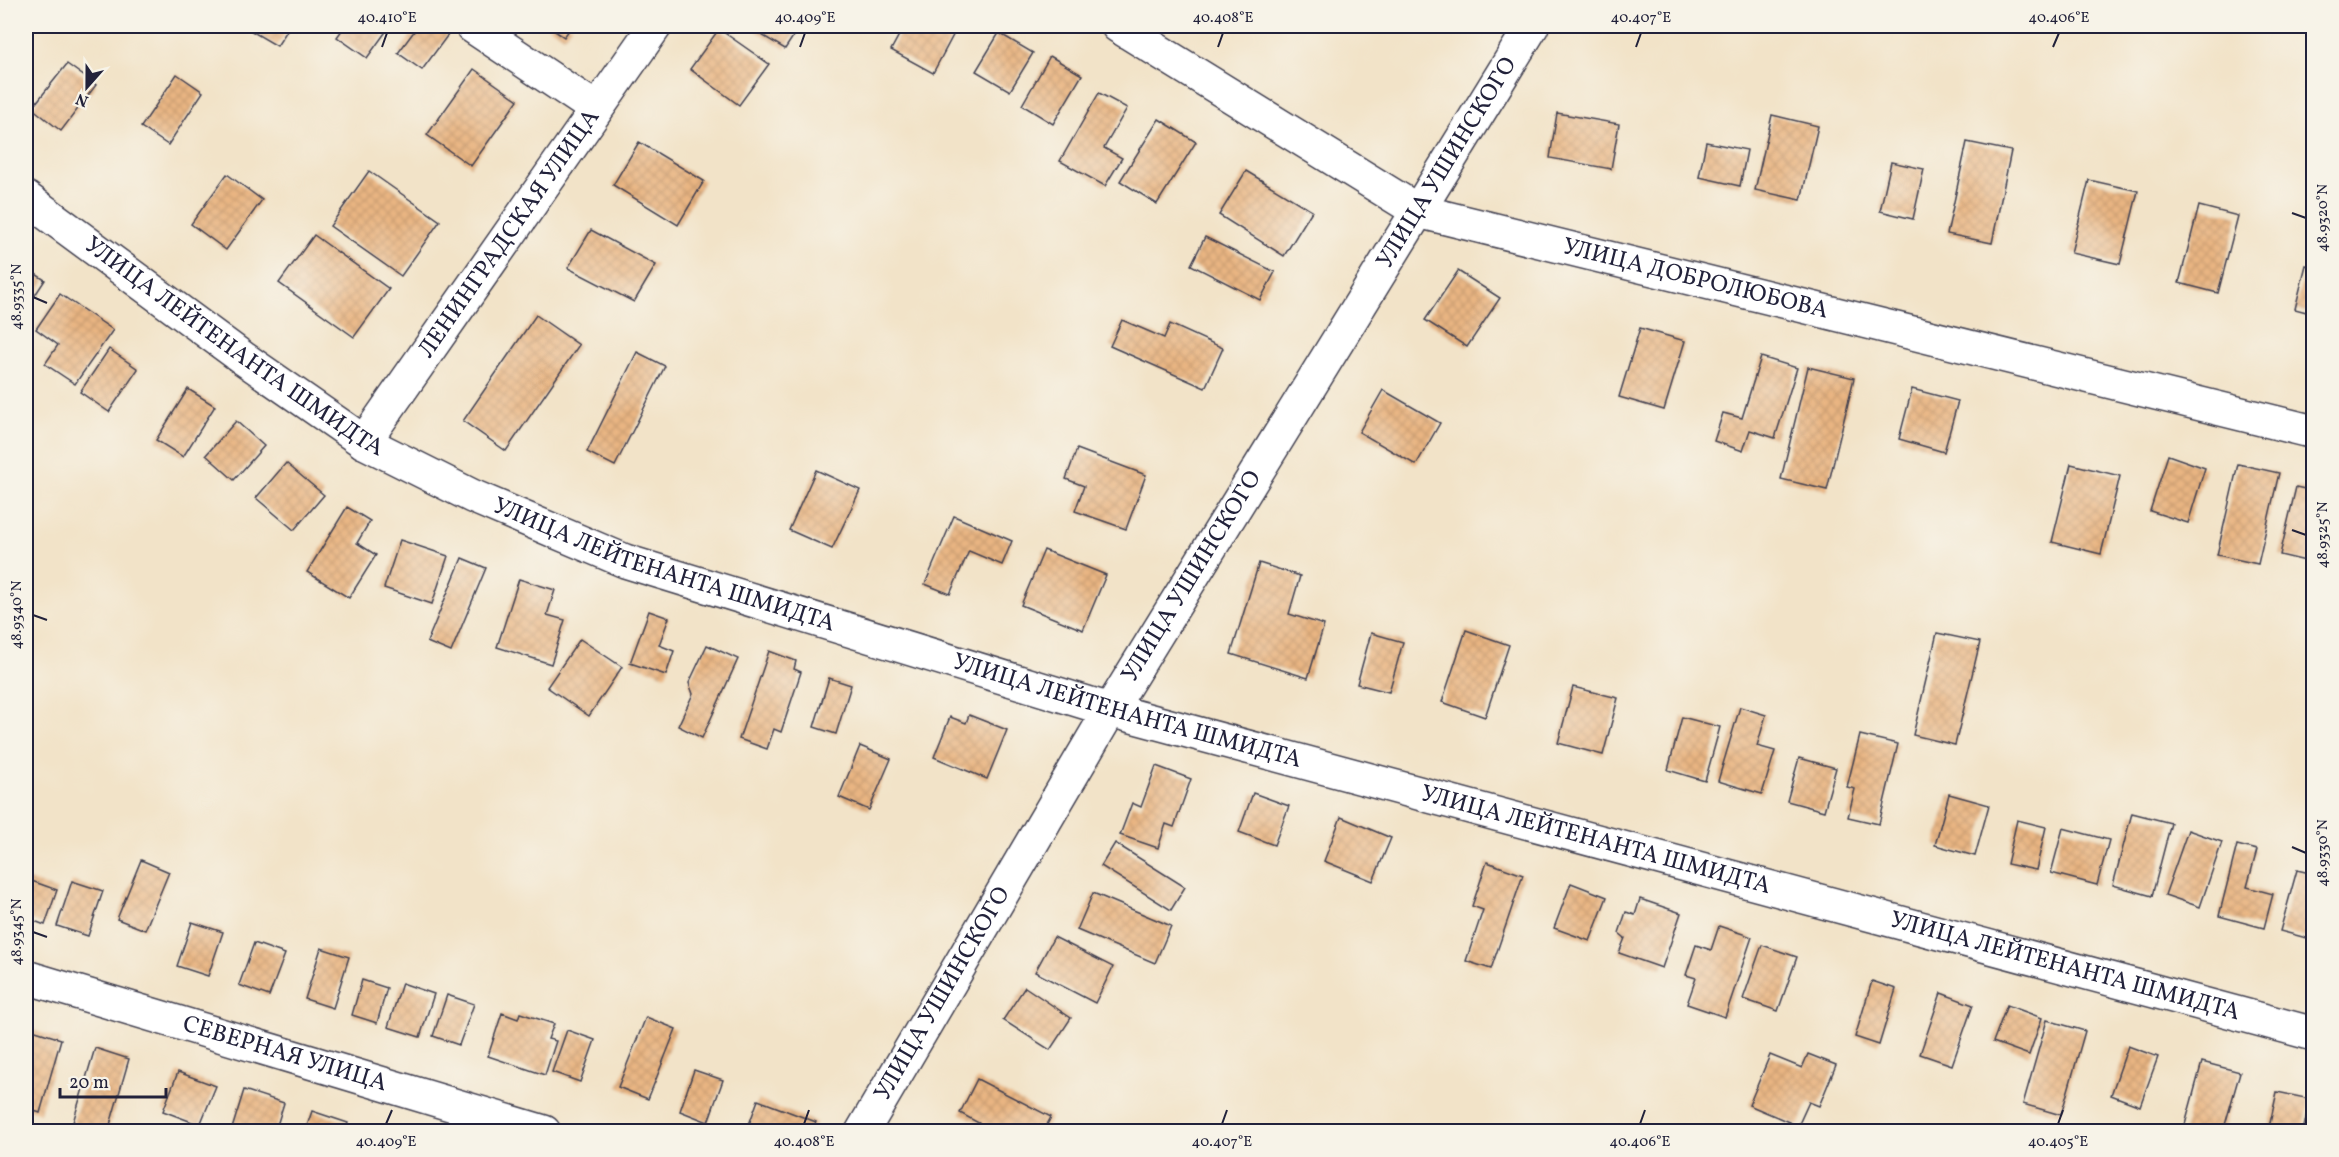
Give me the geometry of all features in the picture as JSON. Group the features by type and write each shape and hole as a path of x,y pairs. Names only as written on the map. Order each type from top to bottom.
{"street":[{"path":"472,26 596,109"},
{"name":"ЛЕНИНГРАДСКАЯ УЛИЦА","path":"364,441 655,26"},
{"name":"УЛИЦА ДОБРОЛЮБОВА","path":"1118,26 1418,211 2313,432"},
{"name":"УЛИЦА УШИНСКОГО","path":"862,1131 1110,710 1532,26"},
{"name":"УЛИЦА ЛЕЙТЕНАНТА ШМИДТА","path":"26,198 243,358 364,441 472,496 625,561 1110,710 2313,1034"},
{"name":"СЕВЕРНАЯ УЛИЦА","path":"26,977 543,1131"}],"building":[{"path":"243,26 290,26 277,46"},
{"path":"345,26 390,26 367,58 337,37"},
{"path":"418,26 440,26 450,32 422,70 398,53"},
{"path":"547,26 572,26 564,37"},
{"path":"747,26 800,26 785,49"},
{"path":"904,26 958,26 933,73 891,50"},
{"path":"719,29 769,64 739,105 690,69"},
{"path":"999,33 1033,53 1010,91 976,71"},
{"path":"1050,56 1082,75 1053,124 1022,105"},
{"path":"67,64 96,85 61,131 32,108"},
{"path":"474,69 518,100 471,166 427,135"},
{"path":"177,74 203,92 168,145 141,127"},
{"path":"1099,93 1127,108 1104,148 1122,158 1105,186 1060,161"},
{"path":"1557,113 1619,124 1611,169 1550,158"},
{"path":"1772,115 1818,126 1801,200 1755,190"},
{"path":"1159,119 1196,142 1157,204 1120,181"},
{"path":"639,142 704,181 678,225 613,185"},
{"path":"1706,142 1747,150 1740,186 1699,177"},
{"path":"1967,142 2011,151 1992,243 1947,234"},
{"path":"1891,162 1924,169 1913,219 1880,211"},
{"path":"369,171 440,221 401,276 330,226"},
{"path":"1246,171 1312,211 1284,256 1219,215"},
{"path":"227,174 262,200 226,250 191,224"},
{"path":"2089,180 2138,191 2120,264 2071,253"},
{"path":"2199,206 2238,216 2218,293 2179,283"},
{"path":"591,230 656,265 634,302 568,268"},
{"path":"314,235 389,289 354,337 279,283"},
{"path":"1205,237 1275,272 1260,300 1191,265"},
{"path":"2306,265 2314,267 2314,314 2295,309"},
{"path":"26,268 45,280 26,309"},
{"path":"1458,271 1500,298 1467,347 1425,320"},
{"path":"60,294 113,330 75,384 45,364 58,345 36,329"},
{"path":"536,315 579,345 506,451 463,421"},
{"path":"1122,320 1164,338 1170,324 1223,348 1205,388 1110,346"},
{"path":"1640,328 1685,341 1664,410 1619,397"},
{"path":"109,349 138,369 109,412 80,392"},
{"path":"637,352 665,366 615,466 587,452"},
{"path":"1761,357 1797,368 1775,438 1750,430 1743,451 1714,441 1723,413 1742,418"},
{"path":"1808,367 1854,378 1827,490 1781,479"},
{"path":"188,389 215,406 183,457 156,440"},
{"path":"1912,389 1958,401 1944,452 1899,439"},
{"path":"1383,390 1440,423 1416,465 1359,432"},
{"path":"236,421 264,446 234,480 206,455"},
{"path":"1077,449 1146,475 1126,529 1075,511 1084,486 1066,479"},
{"path":"2168,455 2205,468 2188,523 2150,511"},
{"path":"286,463 324,495 294,530 256,498"},
{"path":"2071,464 2120,476 2101,554 2052,542"},
{"path":"2238,464 2279,473 2258,564 2217,555"},
{"path":"816,470 860,490 832,549 789,530"},
{"path":"2296,487 2314,491 2314,563 2280,555"},
{"path":"347,507 370,521 357,543 376,555 349,598 307,572"},
{"path":"954,516 1012,541 1002,565 969,551 950,594 925,584"},
{"path":"400,540 448,556 432,604 384,588"},
{"path":"1044,550 1106,575 1083,630 1021,605"},
{"path":"462,558 486,568 451,652 427,642"},
{"path":"1259,563 1300,576 1289,614 1324,625 1308,678 1231,654"},
{"path":"519,579 555,590 547,615 565,620 551,664 497,647"},
{"path":"649,611 669,618 659,645 674,651 666,675 630,663"},
{"path":"1466,630 1509,645 1485,717 1442,702"},
{"path":"1371,633 1403,642 1389,692 1357,684"},
{"path":"1937,633 1980,642 1955,745 1913,735"},
{"path":"580,639 622,667 589,716 547,687"},
{"path":"707,645 738,659 702,738 678,726 693,694 689,683"},
{"path":"769,651 796,661 794,669 801,672 781,732 774,729 767,749 739,739"},
{"path":"829,678 851,685 836,734 814,727"},
{"path":"1573,687 1618,698 1603,755 1558,743"},
{"path":"1740,707 1766,715 1757,746 1775,751 1762,794 1718,781"},
{"path":"969,715 1007,730 987,779 934,757 950,717 966,723"},
{"path":"1682,717 1720,727 1705,781 1668,770"},
{"path":"1860,735 1898,744 1879,824 1848,817 1855,789 1847,787"},
{"path":"860,746 891,759 869,810 839,797"},
{"path":"1799,758 1836,768 1824,811 1787,801"},
{"path":"1156,766 1191,779 1174,827 1166,824 1158,848 1120,835 1132,803 1141,807"},
{"path":"1253,793 1289,806 1274,845 1239,832"},
{"path":"1949,794 1989,805 1975,856 1935,845"},
{"path":"2132,813 2171,823 2152,896 2113,885"},
{"path":"1341,817 1391,838 1373,881 1324,861"},
{"path":"2017,820 2046,827 2036,870 2007,864"},
{"path":"2063,828 2109,840 2097,885 2051,873"},
{"path":"2188,830 2222,842 2200,907 2165,895"},
{"path":"1115,843 1185,887 1171,910 1101,866"},
{"path":"2237,845 2257,850 2247,887 2273,894 2264,928 2219,916"},
{"path":"141,860 169,872 145,930 117,919"},
{"path":"1487,862 1523,875 1491,969 1466,961 1483,910 1472,906"},
{"path":"2297,870 2314,874 2314,940 2280,931"},
{"path":"26,879 57,890 45,925 26,918"},
{"path":"72,881 103,891 88,936 57,926"},
{"path":"1571,883 1607,897 1590,941 1554,928"},
{"path":"1093,893 1171,926 1155,963 1077,930"},
{"path":"1640,899 1681,913 1662,968 1619,953 1625,938 1619,933 1626,912 1635,915"},
{"path":"192,922 223,932 208,976 177,966"},
{"path":"1719,926 1752,937 1725,1017 1687,1004 1696,978 1686,975 1696,945 1711,950"},
{"path":"1054,937 1113,967 1095,1003 1035,972"},
{"path":"254,943 285,954 269,996 239,985"},
{"path":"1762,945 1797,957 1778,1011 1743,999"},
{"path":"321,948 349,957 333,1008 305,999"},
{"path":"362,980 387,988 377,1023 352,1015"},
{"path":"1872,981 1896,989 1879,1045 1855,1037"},
{"path":"402,983 434,994 420,1037 388,1027"},
{"path":"1025,987 1071,1018 1050,1050 1003,1020"},
{"path":"1941,993 1973,1005 1952,1065 1920,1054"},
{"path":"447,995 474,1004 459,1045 433,1036"},
{"path":"2007,1005 2042,1018 2029,1055 1993,1042"},
{"path":"502,1013 518,1019 520,1013 554,1024 548,1039 556,1041 545,1075 488,1056"},
{"path":"646,1017 676,1029 648,1099 618,1087"},
{"path":"2047,1020 2085,1031 2061,1115 2023,1104"},
{"path":"26,1028 61,1039 40,1113 26,1108"},
{"path":"567,1030 595,1040 580,1082 552,1072"},
{"path":"2128,1046 2158,1057 2140,1106 2111,1095"},
{"path":"95,1048 129,1059 108,1132 77,1132 71,1129"},
{"path":"1808,1054 1836,1065 1819,1106 1809,1102 1798,1126 1749,1105 1770,1055 1802,1068"},
{"path":"2202,1062 2240,1072 2223,1132 2183,1132"},
{"path":"694,1070 723,1080 708,1122 680,1111"},
{"path":"178,1072 216,1086 200,1125 163,1111"},
{"path":"977,1079 1051,1117 1043,1132 995,1132 960,1113"},
{"path":"244,1090 284,1103 275,1132 231,1132"},
{"path":"2277,1092 2310,1099 2303,1132 2268,1132"},
{"path":"758,1100 816,1122 812,1132 752,1132 747,1130"},
{"path":"312,1111 348,1123 345,1132 305,1132"}]}
